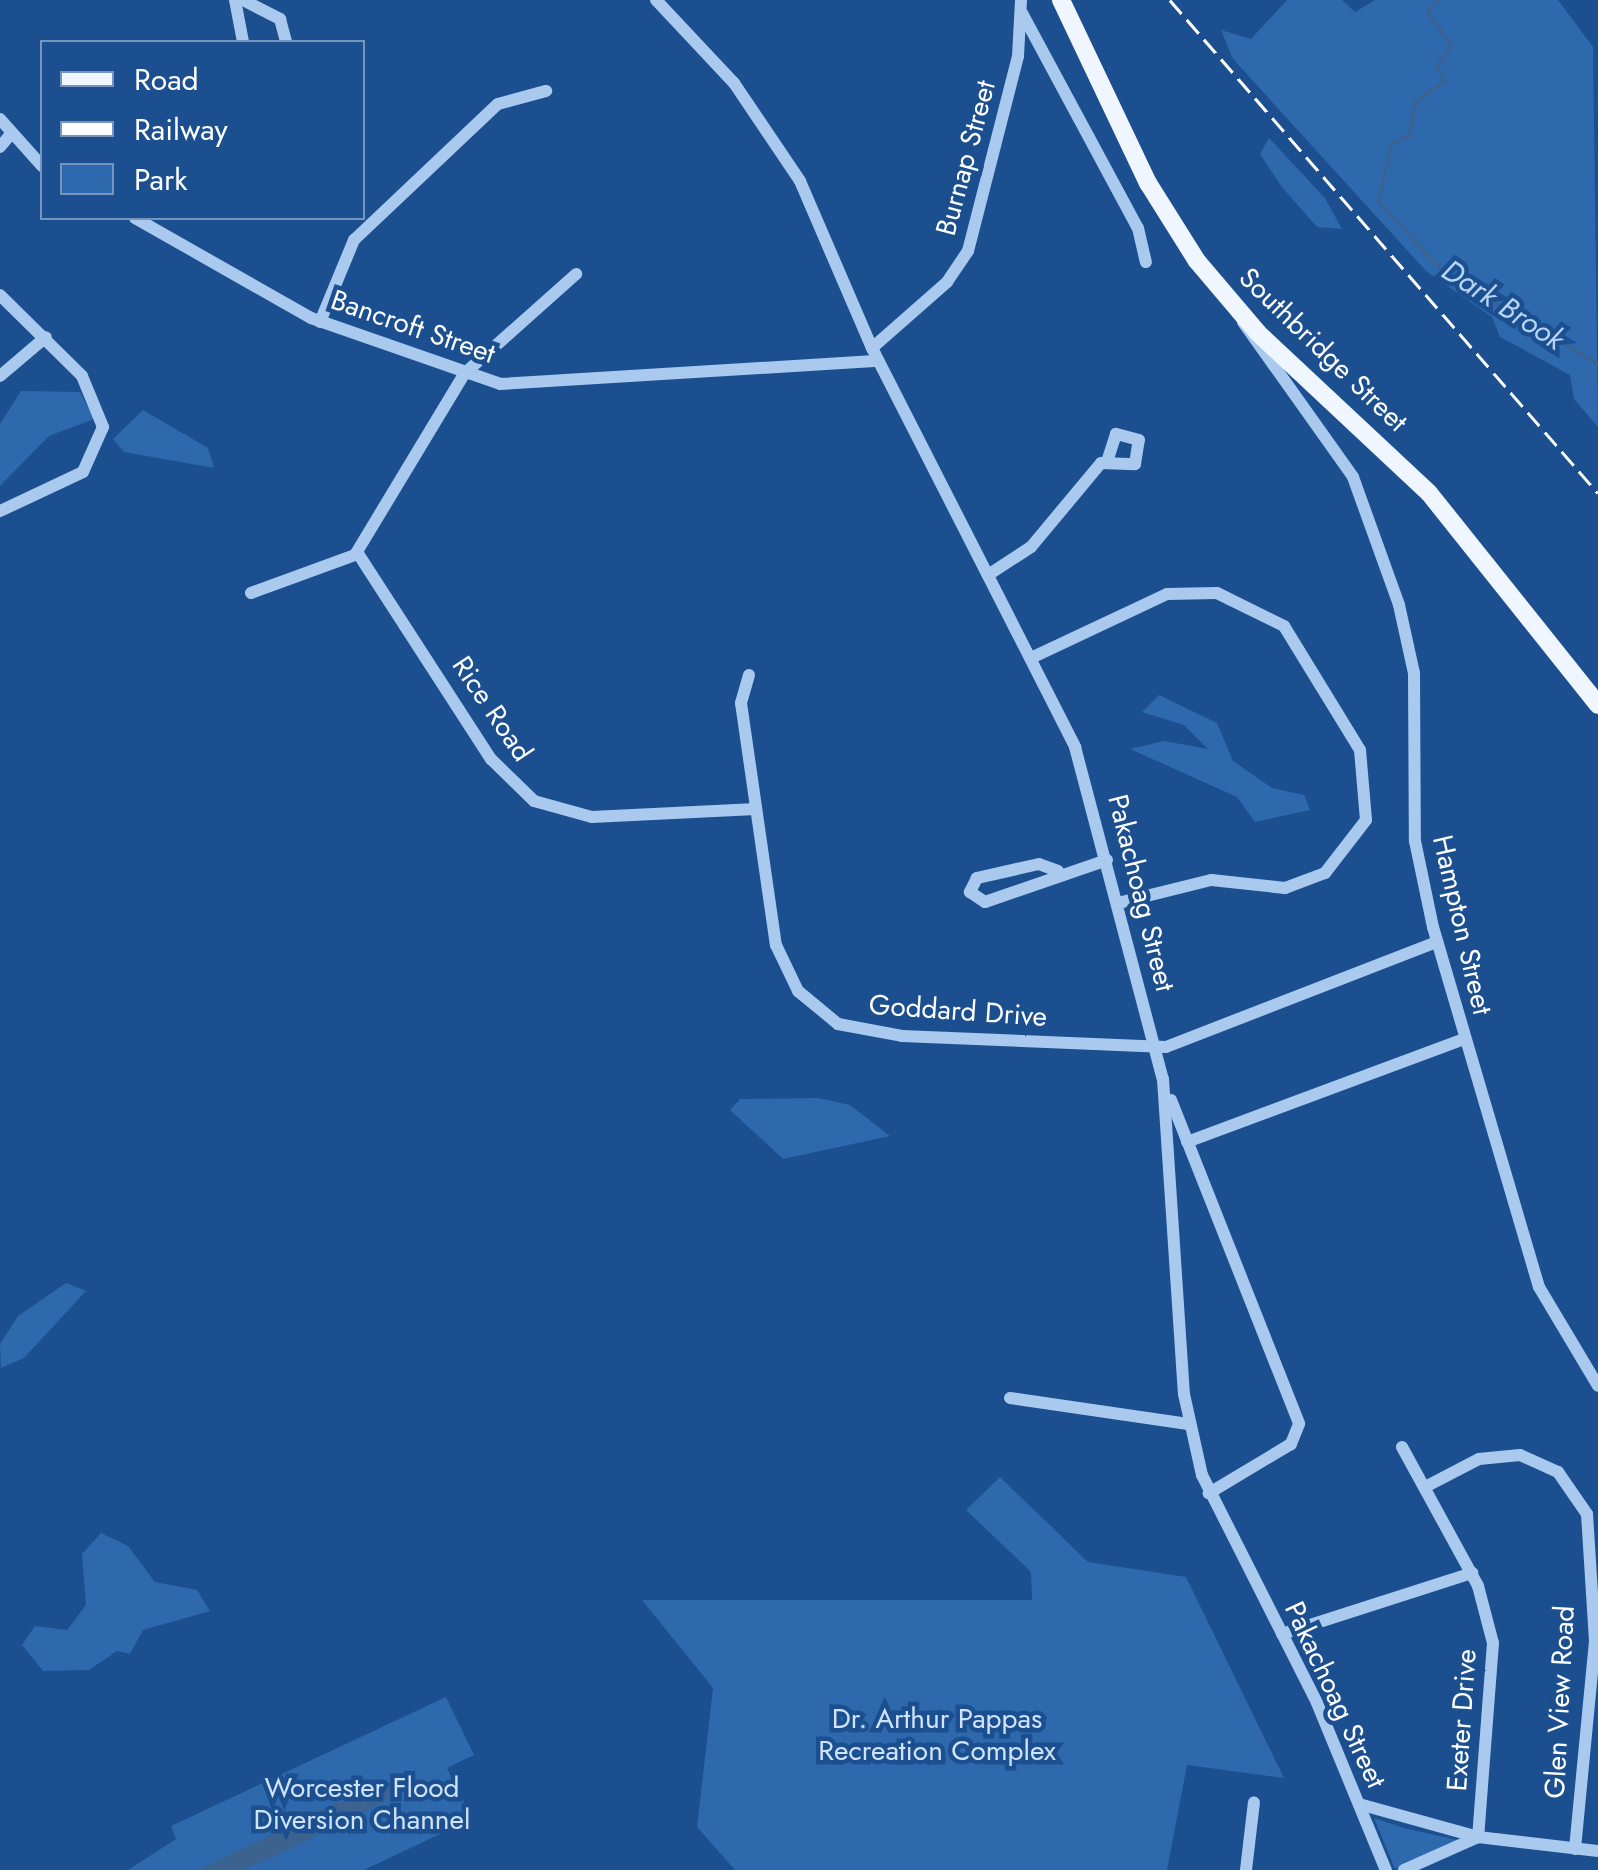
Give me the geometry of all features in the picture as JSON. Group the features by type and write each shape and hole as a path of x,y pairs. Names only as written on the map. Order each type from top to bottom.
{"main road":[{"name":"Southbridge Street","path":"1060,0 1148,183 1241,315 1429,493 1598,705"}],"street":[{"path":"235,0 242,40"},
{"path":"243,0 280,19 285,40"},
{"name":"Pakachoag Street","path":"656,0 782,151 875,354 1075,747 1163,1079 1188,1424 1210,1493 1282,1634 1386,1870"},
{"path":"1021,6 1138,228 1146,262"},
{"name":"Burnap Street","path":"875,354 947,282 968,251 1021,6"},
{"path":"320,322 354,240 498,104 546,91"},
{"path":"0,118 40,164"},
{"path":"0,147 11,134"},
{"name":"Bancroft Street","path":"140,220 320,322 466,373 549,386 875,354"},
{"path":"251,593 358,552 466,373 576,274"},
{"path":"0,295 46,337 97,398 100,450 54,492 0,511"},
{"name":"Hampton Street","path":"1241,315 1257,351 1353,476 1399,606 1414,673 1414,841 1437,942 1539,1287 1593,1368 1598,1386"},
{"path":"0,376 46,337"},
{"path":"988,575 1031,547 1071,490 1108,458"},
{"name":"Rice Road","path":"358,552 491,759 534,801 592,816 756,809"},
{"path":"1031,658 1166,594 1218,593 1284,626 1360,750 1366,820 1325,873 1285,888 1212,880 1118,904"},
{"name":"Goddard Drive","path":"749,675 740,703 779,955 798,992 828,1019 879,1034 1001,1043 1153,1040 1166,1047 1437,942"},
{"path":"1058,871 1055,882 985,902 970,892 977,878 1039,864 1058,871 1106,860"},
{"path":"1188,1142 1464,1039"},
{"path":"1163,1079 1298,1419 1294,1441 1210,1493"},
{"path":"1010,1398 1188,1424"},
{"name":"Exeter Drive","path":"1402,1446 1472,1573 1494,1643 1478,1838"},
{"name":"Glen View Road","path":"1425,1488 1486,1457 1534,1457 1558,1472 1593,1516 1595,1641 1575,1849"},
{"path":"1282,1634 1472,1573"},
{"path":"1246,1870 1254,1802"},
{"path":"1359,1804 1478,1838 1598,1851"},
{"path":"1404,1870 1478,1838"}],"green space":[{"path":"1287,0 1342,0 1355,12 1375,0 1558,0 1593,47 1598,427 1574,399 1570,375 1500,337 1492,317 1426,271 1233,59 1221,30 1251,39"},
{"path":"1269,138 1325,198 1342,229 1317,227 1281,186 1260,154"},
{"path":"21,391 80,392 94,419 49,436 0,486 0,424"},
{"path":"143,410 208,448 214,468 124,452 113,439"},
{"path":"1159,695 1217,723 1233,761 1272,788 1304,795 1310,810 1255,822 1237,797 1130,749 1164,741 1208,749 1184,725 1142,712"},
{"path":"818,1098 850,1105 890,1136 783,1159 730,1110 740,1099"},
{"path":"66,1283 86,1291 24,1358 1,1368 0,1344 18,1316"},
{"name":"Dr. Arthur Pappas Recreation Complex","path":"1000,1477 1088,1562 1186,1577 1284,1778 1187,1765 1167,1870 735,1870 697,1827 713,1688 642,1600 1032,1600 1031,1572 966,1510"},
{"path":"101,1533 128,1546 155,1582 197,1590 210,1611 143,1630 130,1654 117,1651 89,1670 43,1671 22,1645 35,1626 67,1630 86,1605 82,1554"},
{"name":"Worcester Flood Diversion Channel","path":"446,1697 474,1755 447,1768 472,1819 364,1870 128,1870 176,1839 171,1826"},
{"path":"1374,1818 1404,1828 1457,1840 1395,1869"}],"shaded area":[{"path":"378,1783 393,1788 386,1801 271,1858 242,1870 198,1870"}],"waterway":[{"name":"Dark Brook","path":"1438,0 1427,11 1452,46 1437,66 1445,81 1416,101 1409,136 1391,144 1379,202 1445,273 1598,364"}],"railway":[{"path":"1170,0 1598,493"}]}
